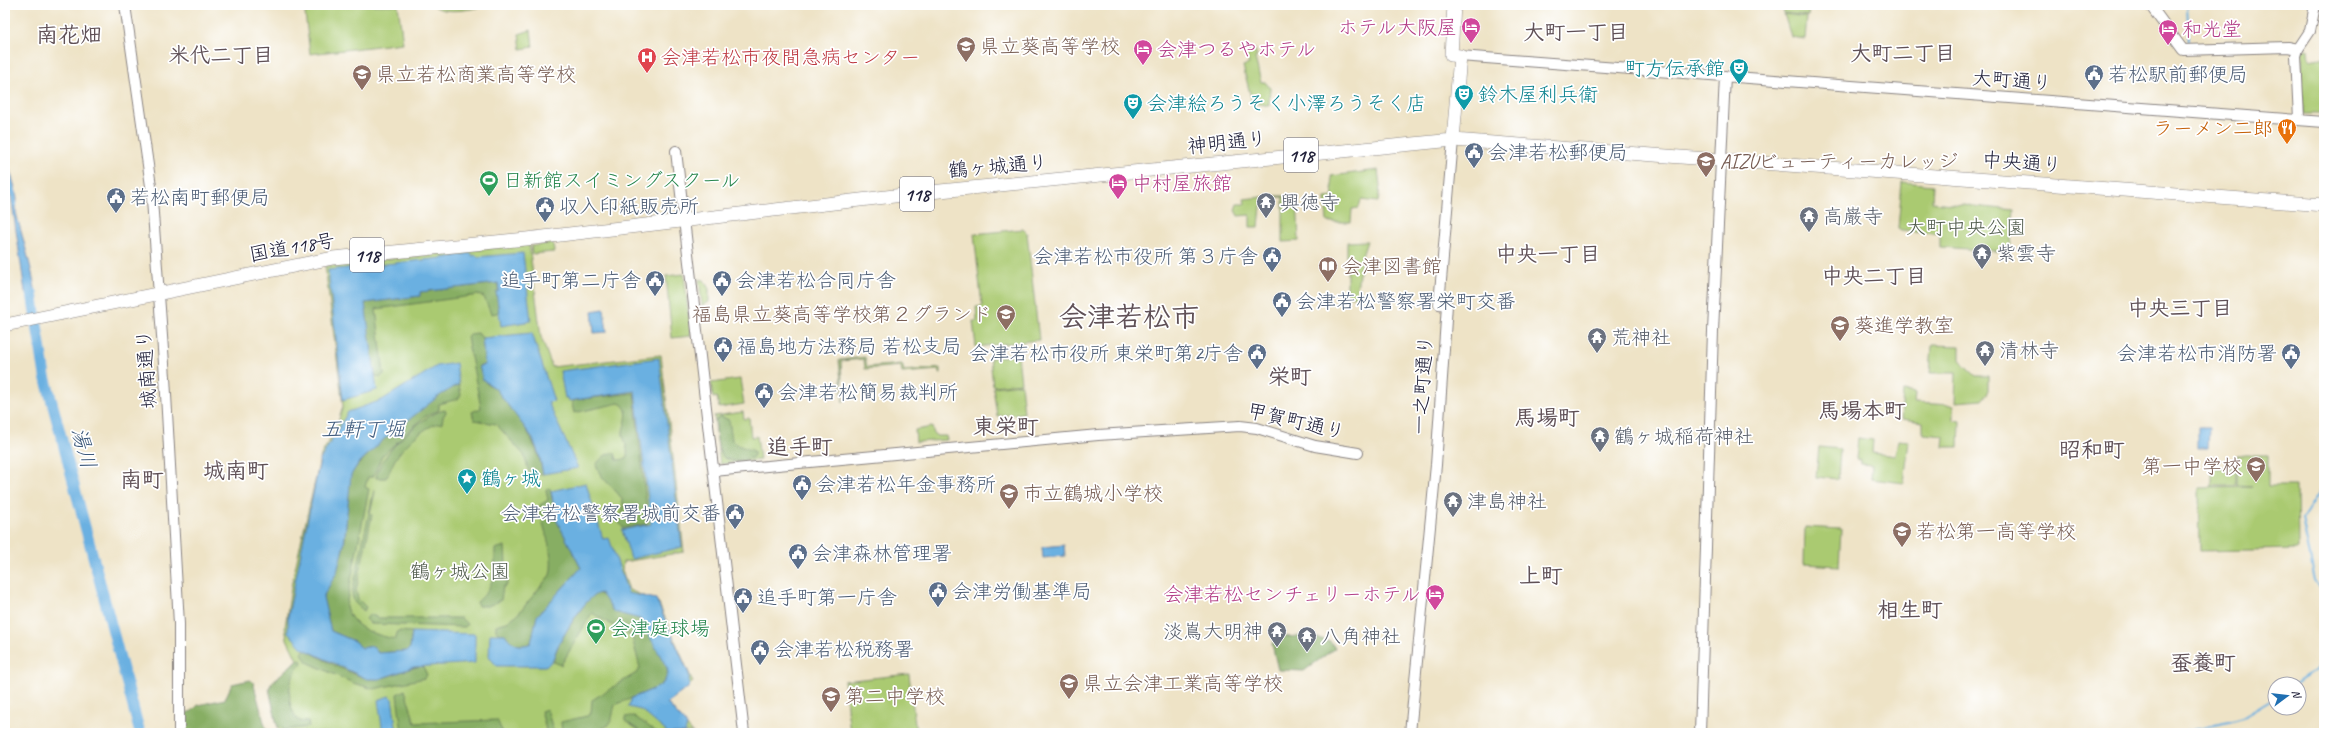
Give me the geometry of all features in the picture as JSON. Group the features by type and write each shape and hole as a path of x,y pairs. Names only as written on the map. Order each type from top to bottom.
{"highway":[{"name":"一之町通り","path":"1453,140 1455,55 1454,5"},
{"name":"中央通り","path":"1453,140 2324,205"},
{"name":"神明通り","path":"1149,170 1453,140"},
{"name":"鶴ヶ城通り","path":"684,220 1149,170"},
{"name":"国道118号","path":"5,325 333,258 526,239 684,220"}],"street":[{"name":"城南通り","path":"125,5 151,186 159,294 178,590 178,733"},
{"path":"2150,5 2177,44 2184,50 2288,47 2298,49"},
{"path":"2299,119 2296,56 2298,49 2310,32 2315,5"},
{"name":"大町通り","path":"1455,55 2324,122"},
{"path":"1700,733 1710,394 1725,76"},
{"name":"一之町通り","path":"1410,733 1436,466 1447,305 1439,304 1453,140"},
{"path":"676,151 744,733"},
{"name":"甲賀町通り","path":"714,471 1178,429 1251,426 1315,446 1358,453"}],"green space":[{"path":"304,5 398,5 403,43 310,54"},
{"path":"433,5 491,5 453,11 438,8"},
{"path":"1782,5 1809,5 1808,16 1784,13"},
{"path":"1784,14 1807,17 1805,39 1791,37"},
{"path":"531,30 533,47 521,49 519,34"},
{"path":"1255,49 1257,57 1255,58 1261,82 1265,82 1270,88 1269,106 1252,102 1243,66 1249,64 1245,52"},
{"path":"2309,50 2310,60 2324,57 2324,113 2303,113 2302,51"},
{"path":"1378,170 1380,186 1378,202 1361,200 1359,208 1352,209 1351,222 1327,222 1325,198 1333,197 1331,176"},
{"name":"大町中央公園","path":"1902,182 1933,185 1932,202 2014,210 2010,252 1940,247 1940,233 1901,230 1898,228"},
{"path":"1270,196 1297,196 1299,241 1283,242 1283,197 1268,197 1268,203 1261,206 1259,227 1250,227 1250,215 1238,216 1235,210 1237,204 1245,204 1244,199"},
{"name":"福島県立葵高等学校第２グランド","path":"1023,229 1027,233 1039,340 976,347 973,321 977,321 976,307 982,306 974,234"},
{"path":"1367,241 1361,259 1356,297 1347,296 1347,242"},
{"path":"553,243 554,252 532,254 531,246"},
{"name":"鶴ヶ城公園","path":"529,244 541,337 552,367 661,355 684,552 623,562 622,570 629,590 658,602 693,682 666,702 693,733 279,733 269,688 272,682 297,660 287,639 285,627 292,582 321,455 336,429 343,406 325,266"},
{"path":"684,274 691,336 672,338 666,276"},
{"path":"699,279 704,280 709,289 709,302 702,306"},
{"path":"498,283 499,311 497,313 491,314 484,297 479,295 376,309 384,374 380,378 375,375 364,303 420,296 419,292"},
{"path":"478,333 482,338 485,365 479,366 486,383 495,388 519,418 536,448 543,474 529,473 524,455 496,424 474,420 472,412 481,408 467,337 469,334"},
{"path":"1932,345 1960,346 1960,361 1976,376 1988,376 1988,393 1982,400 1955,402 1956,373 1930,373"},
{"path":"1018,355 1021,383 993,386 990,358"},
{"path":"865,357 867,367 902,364 904,371 940,368 940,375 938,370 902,373 901,366 865,369 864,359 841,361 843,402 839,360"},
{"path":"740,379 744,404 719,408 717,397 713,398 711,383"},
{"path":"1021,384 1024,413 997,416 993,387"},
{"path":"459,385 461,395 458,399 439,404 439,410 424,417 382,456 373,477 368,477 365,487 369,489 346,606 353,620 358,625 372,633 395,639 398,631 412,632 410,648 407,651 378,653 373,646 362,648 354,641 331,631 323,599 327,584 344,545 348,488 352,473 370,452 419,409 449,389"},
{"path":"1903,391 1915,393 1914,403 1953,405 1953,420 1960,421 1959,447 1943,447 1944,436 1923,434 1923,422 1901,419"},
{"path":"634,393 648,521 647,524 623,528 619,522 623,503 618,494 598,471 596,465 602,458 610,453 615,453 617,460 626,459 627,450 623,431 627,414 626,410 619,403 574,413 572,404 574,400"},
{"path":"445,410 446,412 442,423 430,427 416,436 399,453 386,478 376,478 378,469 384,459 403,437 426,419"},
{"path":"743,412 744,419 749,418 751,437 757,436 760,460 720,464 714,416"},
{"path":"720,416 729,420 732,440 737,445 754,451 752,458 733,461 724,458 719,450 716,435 716,420"},
{"path":"932,427 934,434 937,436 946,436 947,440 916,442 915,430"},
{"path":"1858,438 1873,440 1872,453 1895,456 1898,440 1909,441 1904,483 1871,479 1872,465 1861,464 1861,460 1856,459"},
{"path":"1819,447 1840,449 1838,479 1816,477"},
{"path":"2237,455 2268,455 2268,486 2297,486 2298,549 2200,551 2199,488 2252,487 2237,486"},
{"path":"2212,468 2236,468 2236,486 2212,486"},
{"path":"550,488 556,519 581,568 537,616 531,643 520,645 513,643 505,634 499,634 496,631 496,625 507,622 519,613 550,575 550,551 540,516 540,505 548,500 546,490"},
{"path":"374,490 375,492 370,513 372,515 356,590 358,599 366,607 364,611 354,602 352,593"},
{"path":"1805,527 1841,529 1839,566 1804,564"},
{"path":"505,546 507,585 503,587 501,600 488,606 478,606 477,602 487,591 493,578 495,549"},
{"path":"597,593 604,596 612,610 640,619 666,664 668,674 664,682 658,687 615,705 610,723 601,729 588,732 562,733 561,722 587,716 591,713 592,700 638,672 640,668 632,637 592,613 561,665 554,662 563,636 585,604"},
{"path":"370,614 378,618 461,618 467,624 465,627 371,624 366,619"},
{"name":"八角神社","path":"1308,636 1330,641 1335,648 1304,671 1278,670 1272,644 1276,637"},
{"path":"305,649 340,668 369,679 381,678 423,666 427,675 425,678 374,689 353,683 307,662 302,653"},
{"path":"301,659 302,663 293,676 291,683 291,707 299,721 308,722 309,727 284,730 277,725 269,688 280,675 297,660"},
{"path":"909,674 916,733 850,733 844,681"},
{"path":"250,680 253,682 267,733 185,733 186,713 192,711 198,705 225,699 232,684"},
{"path":"405,690 415,723 497,720 503,733 402,733 397,694"},
{"path":"547,709 554,733 541,733 546,730 541,711"},
{"path":"634,716 658,733 643,733 625,721 625,717"}],"water":[{"path":"5,156 16,193 16,214 30,263 35,290 36,307 25,292 11,196 5,177"},
{"path":"471,253 472,256 476,255 477,257 523,253 531,321 501,326 496,292 499,291 498,283 420,292 420,296 365,303 377,390 343,400 328,270 443,258"},
{"path":"604,309 607,332 594,333 592,311"},
{"path":"532,333 554,401 548,402 578,468 543,474 539,454 532,437 495,388 483,380 479,366 485,365 482,338"},
{"path":"659,358 682,547 631,559 622,530 651,524 635,391 569,401 568,398 565,398 560,371"},
{"name":"五軒丁堀","path":"456,363 459,384 439,396 383,440 358,464 351,475 344,544 337,572 323,597 331,631 354,641 362,648 373,646 378,653 407,651 410,648 412,632 475,634 475,663 414,667 379,679 367,679 302,648 288,632 288,616 320,460 348,412 382,400 437,366"},
{"path":"2197,427 2209,427 2208,448 2197,448"},
{"path":"586,483 603,539 609,538 628,593 656,599 689,674 689,687 667,703 687,725 685,733 668,733 641,710 628,707 632,698 658,687 664,682 668,674 667,668 640,619 614,612 601,593 589,599 583,606 558,646 551,662 545,666 497,666 489,657 490,634 505,634 513,643 520,645 531,643 537,616 581,568 556,519 551,491"},
{"path":"1064,545 1065,556 1043,558 1042,547"},
{"path":"389,696 392,698 397,733 383,733 378,700"}],"waterway":[{"path":"2187,5 2189,42"},
{"name":"湯川","path":"32,293 45,376 140,733"},
{"path":"2322,591 2315,580 2302,519 2324,485"},
{"path":"2323,642 2324,654"},
{"path":"2307,676 2318,668 2324,659"},
{"path":"2192,729 2221,724 2242,718 2267,703"}],"place":[{"name":"ホテル大阪屋","path":"1471,44"},
{"name":"和光堂","path":"2168,46"},
{"name":"県立葵高等学校","path":"966,63"},
{"name":"会津つるやホテル","path":"1143,66"},
{"name":"会津若松市夜間急病センター","path":"647,74"},
{"name":"町方伝承館","path":"1739,85"},
{"name":"県立若松商業高等学校","path":"362,91"},
{"name":"若松駅前郵便局","path":"2094,91"},
{"name":"鈴木屋利兵衛","path":"1464,111"},
{"name":"会津絵ろうそく小澤ろうそく店","path":"1133,120"},
{"name":"ラーメン二郎","path":"2287,145"},
{"name":"会津若松郵便局","path":"1474,169"},
{"name":"AIZUビューティーカレッジ","path":"1706,178"},
{"name":"日新館スイミングスクール","path":"489,197"},
{"name":"中村屋旅館","path":"1118,200"},
{"name":"若松南町郵便局","path":"116,214"},
{"name":"興徳寺","path":"1266,219"},
{"name":"収入印紙販売所","path":"545,223"},
{"name":"高巌寺","path":"1809,233"},
{"name":"紫雲寺","path":"1982,270"},
{"name":"会津若松市役所 第３庁舎","path":"1272,273"},
{"name":"会津図書館","path":"1328,283"},
{"name":"追手町第二庁舎","path":"655,297"},
{"name":"会津若松合同庁舎","path":"722,297"},
{"name":"会津若松警察署栄町交番","path":"1282,318"},
{"name":"福島県立葵高等学校第２グランド","path":"1006,331"},
{"name":"葵進学教室","path":"1840,342"},
{"name":"荒神社","path":"1597,354"},
{"name":"福島地方法務局 若松支局","path":"723,363"},
{"name":"清林寺","path":"1985,367"},
{"name":"会津若松市役所 東栄町第2庁舎","path":"1257,370"},
{"name":"会津若松市消防署","path":"2291,370"},
{"name":"会津若松簡易裁判所","path":"764,409"},
{"name":"鶴ヶ城稲荷神社","path":"1600,453"},
{"name":"第一中学校","path":"2256,483"},
{"name":"鶴ヶ城","path":"467,495"},
{"name":"会津若松年金事務所","path":"802,501"},
{"name":"市立鶴城小学校","path":"1009,510"},
{"name":"津島神社","path":"1453,518"},
{"name":"会津若松警察署城前交番","path":"735,530"},
{"name":"若松第一高等学校","path":"1902,548"},
{"name":"会津森林管理署","path":"798,570"},
{"name":"会津労働基準局","path":"938,608"},
{"name":"会津若松センチェリーホテル","path":"1435,611"},
{"name":"追手町第一庁舎","path":"743,614"},
{"name":"会津庭球場","path":"596,645"},
{"name":"淡嶌大明神","path":"1277,648"},
{"name":"八角神社","path":"1307,653"},
{"name":"会津若松税務署","path":"760,666"},
{"name":"県立会津工業高等学校","path":"1069,700"},
{"name":"第二中学校","path":"831,713"}],"district":[{"name":"大町一丁目","path":"1576,32"},
{"name":"南花畑","path":"69,34"},
{"name":"大町二丁目","path":"1903,53"},
{"name":"米代二丁目","path":"221,55"},
{"name":"中央一丁目","path":"1548,254"},
{"name":"中央二丁目","path":"1874,276"},
{"name":"中央三丁目","path":"2180,308"},
{"name":"会津若松市","path":"1129,316"},
{"name":"栄町","path":"1290,376"},
{"name":"馬場本町","path":"1862,410"},
{"name":"馬場町","path":"1547,417"},
{"name":"東栄町","path":"1006,426"},
{"name":"追手町","path":"800,446"},
{"name":"昭和町","path":"2092,449"},
{"name":"城南町","path":"236,470"},
{"name":"南町","path":"142,479"},
{"name":"上町","path":"1541,575"},
{"name":"相生町","path":"1910,609"},
{"name":"蚕養町","path":"2203,662"}]}
